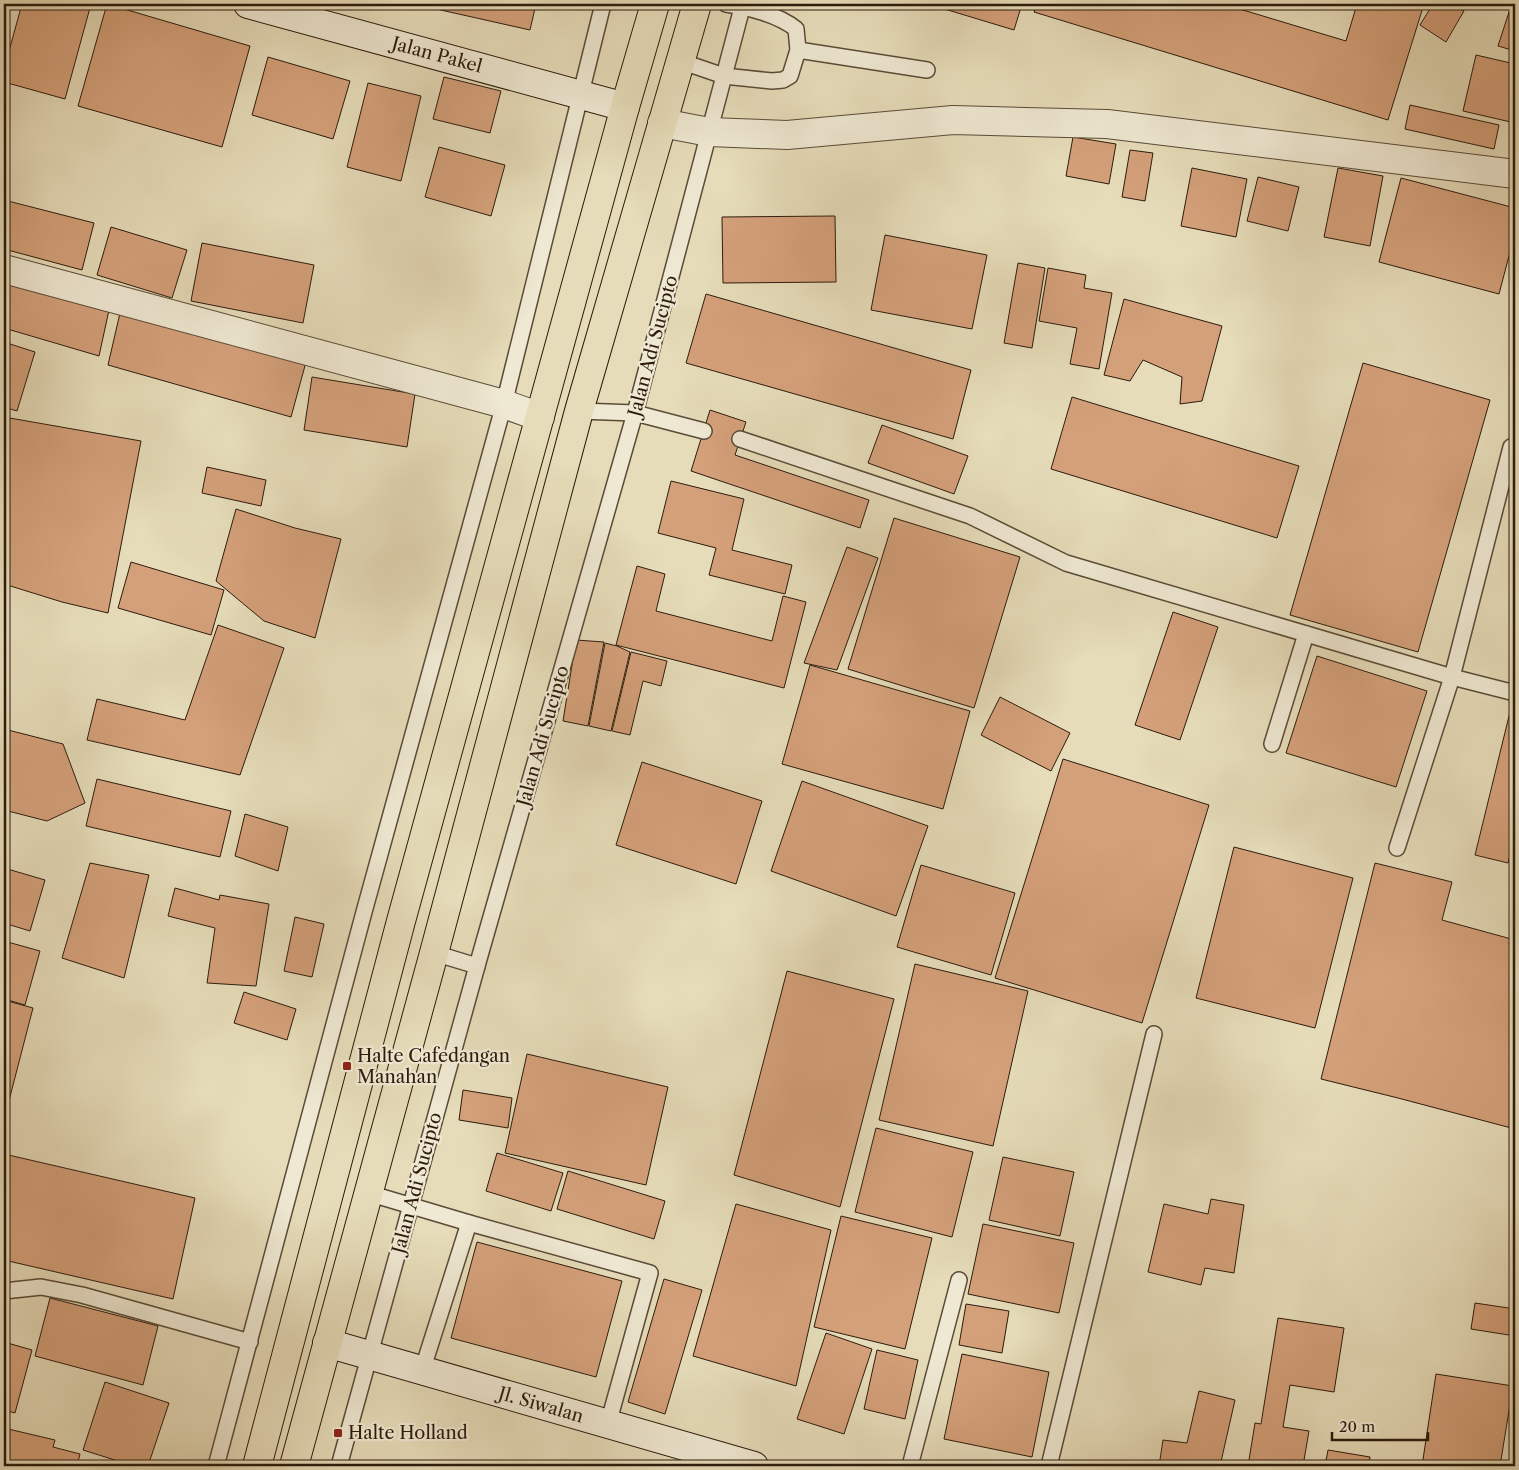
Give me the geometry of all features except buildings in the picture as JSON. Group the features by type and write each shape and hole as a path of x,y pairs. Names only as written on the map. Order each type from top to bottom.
{"highway":[{"path":"257,1466 401,921 655,4"},
{"path":"294,1466 579,411 697,4"}],"street":[{"name":"Jalan Pakel","path":"248,4 625,107"},
{"path":"662,123 709,132 787,135 953,120 1107,124 1515,174"},
{"path":"4,269 504,404 540,417"},
{"name":"Jl. Siwalan","path":"327,1343 744,1465"}],"lane":[{"path":"216,1466 364,912 504,404 603,4"},
{"path":"680,61 724,76 772,81 783,80 790,76 798,50 796,29 787,22 743,5 726,4"},
{"name":"Jalan Adi Sucipto","path":"338,1466 477,966 635,412 743,5"},
{"path":"798,50 927,70"},
{"path":"579,411 635,412 704,431"},
{"path":"740,439 970,516 1066,564 1452,677 1515,693"},
{"path":"1397,848 1452,677 1512,447"},
{"path":"1272,744 1306,634"},
{"path":"434,953 477,966"},
{"path":"1049,1466 1154,1034"},
{"path":"368,1193 650,1273 608,1424"},
{"path":"422,1371 469,1223"},
{"path":"910,1466 959,1280"},
{"path":"4,1291 41,1287 82,1295 250,1342"}],"place":[{"name":"Halte Cafedangan Manahan","path":"347,1066"},
{"name":"Halte Holland","path":"338,1433"}]}
